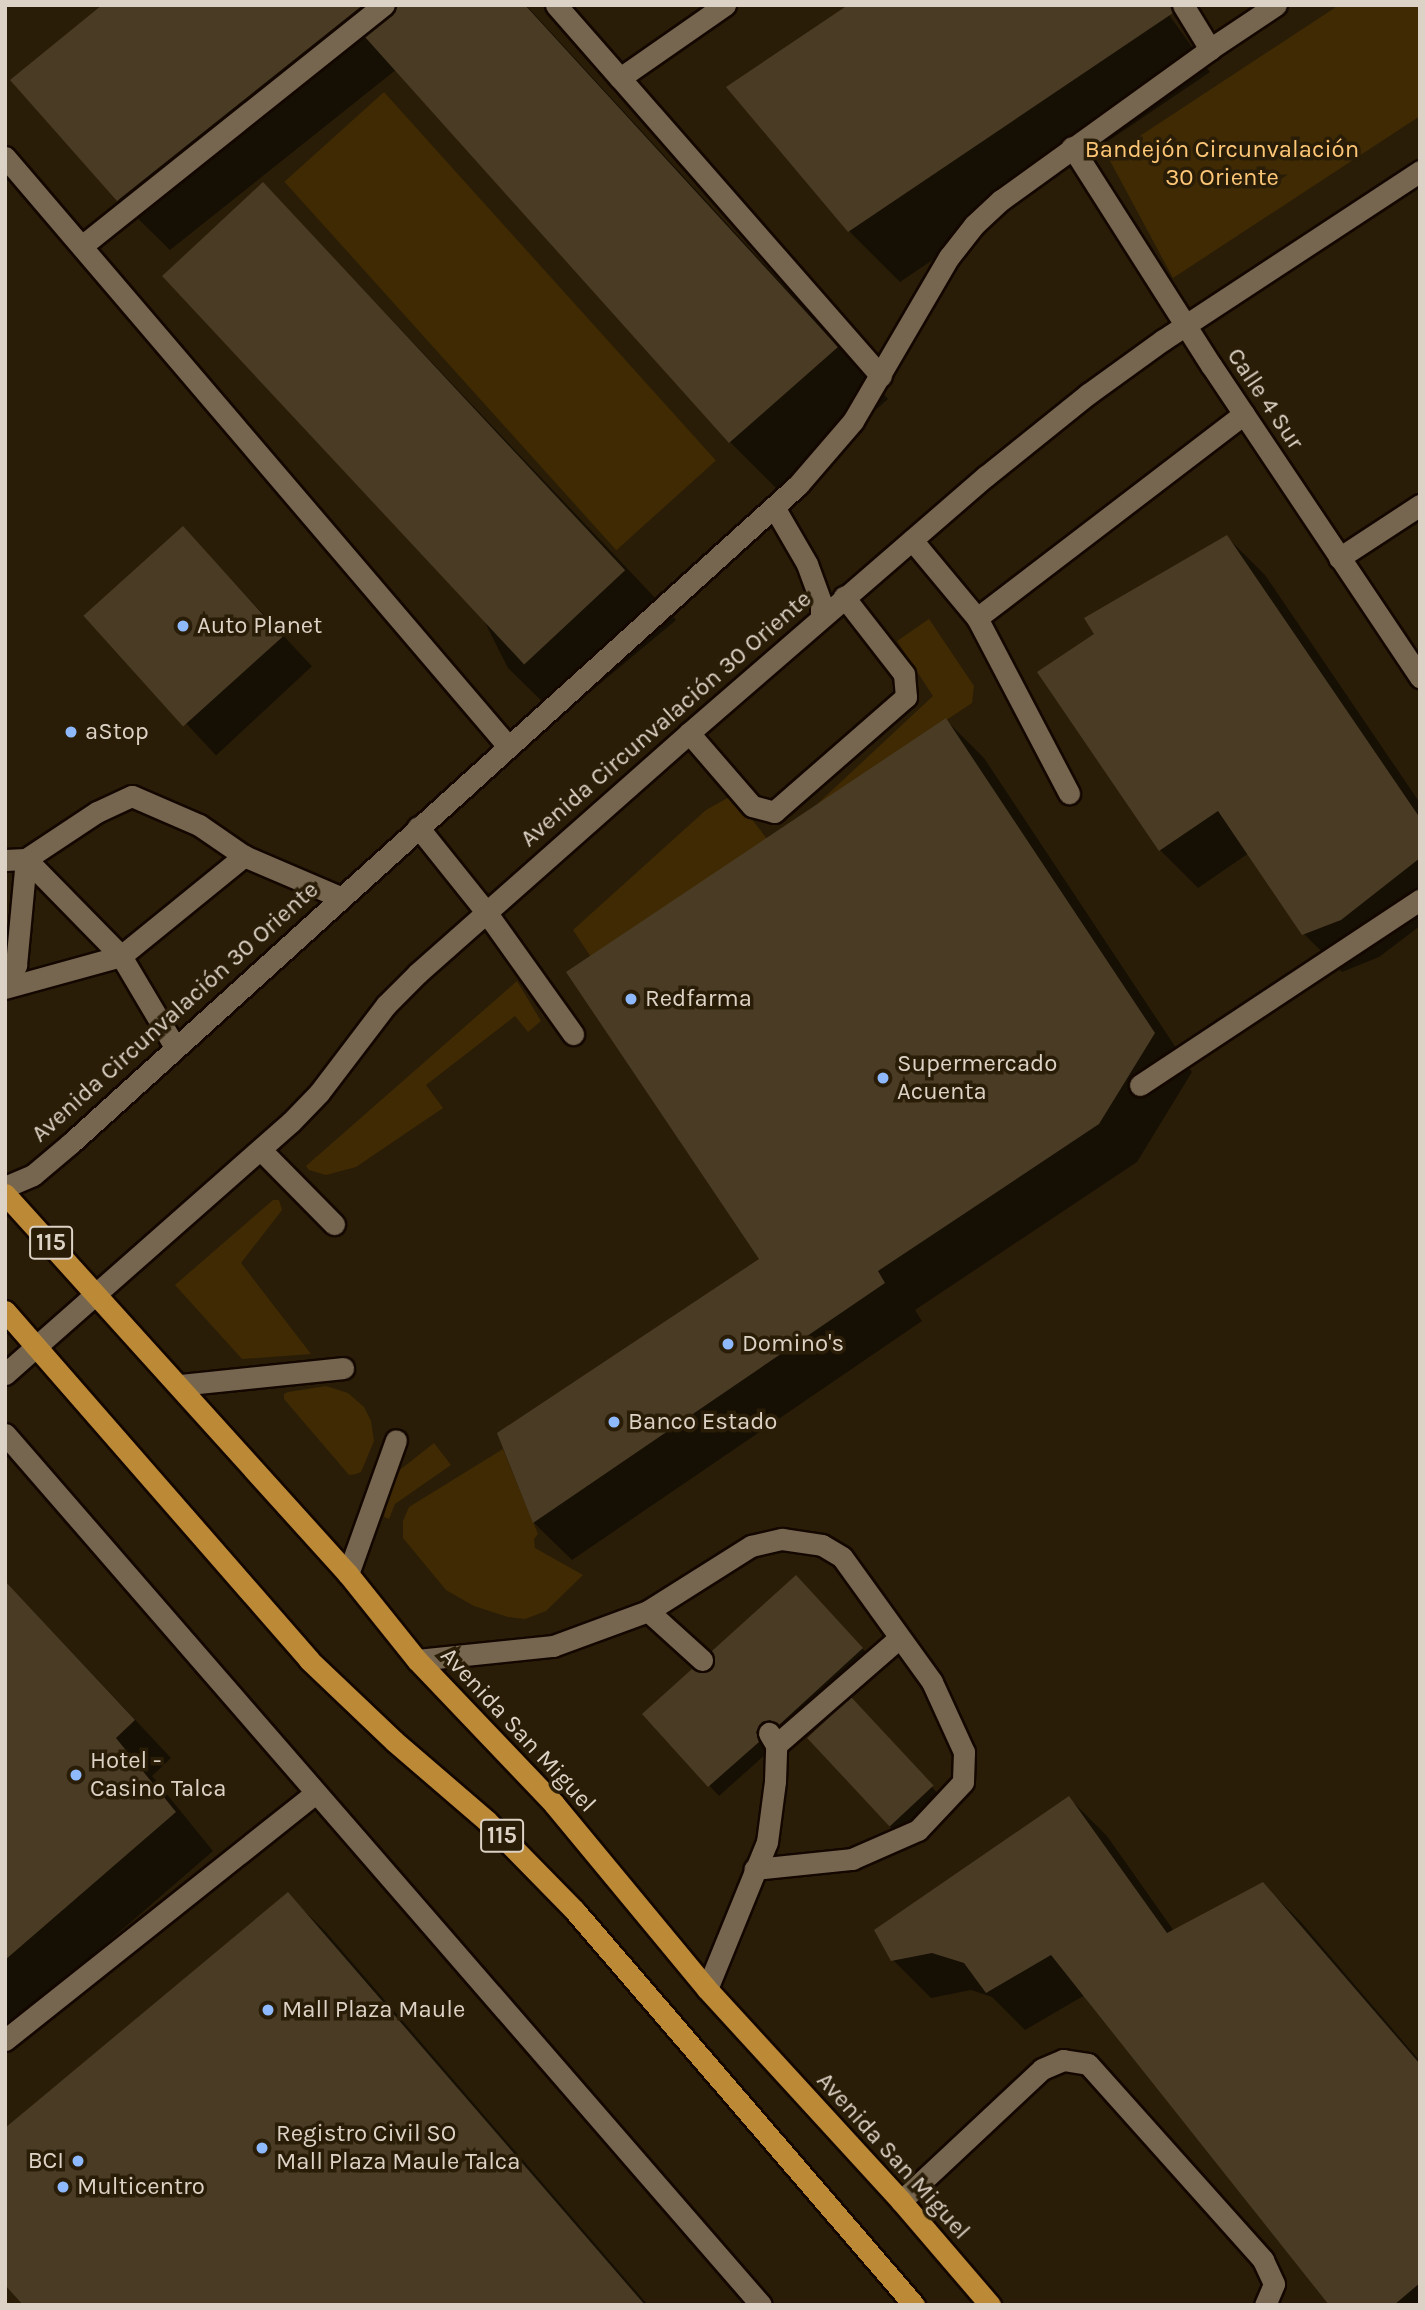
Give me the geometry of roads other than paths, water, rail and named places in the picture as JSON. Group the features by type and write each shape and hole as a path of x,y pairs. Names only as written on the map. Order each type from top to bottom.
{"highway":[{"name":"Avenida San Miguel","path":"5,1194 348,1574 417,1660 554,1804 707,1989 901,2201 990,2305"},
{"name":"115","path":"5,1311 309,1660 394,1741 487,1821 575,1911 914,2305"}],"main road":[{"path":"83,245 384,5"},
{"path":"556,5 881,376"},
{"path":"620,78 725,5"},
{"path":"1183,5 1210,49"},
{"name":"Avenida Circunvalación 30 Oriente","path":"5,1187 33,1175 774,507 821,461 853,421 949,257 974,225 1001,200 1072,147 1276,5"},
{"name":"Calle 4 Sur","path":"1072,147 1244,415 1420,677"},
{"path":"5,157 83,245 507,745"},
{"name":"Avenida Circunvalación 30 Oriente","path":"5,1374 261,1150 319,1093 386,1005 486,912 844,597 1037,433 1185,325 1420,171"},
{"path":"977,618 1244,415"},
{"path":"1339,558 1420,505"},
{"path":"774,507 807,564 821,602 821,617"},
{"path":"912,540 977,618 1069,793"},
{"path":"688,733 752,806 774,812 886,715 906,697 904,674 844,597"},
{"path":"16,859 97,812 132,796 199,825 244,856 340,897"},
{"path":"418,827 486,912 573,1034"},
{"path":"5,988 121,956 244,856"},
{"path":"16,859 121,956 175,1047"},
{"path":"5,988 16,965 16,859"},
{"path":"1140,1085 1420,900"},
{"path":"261,1150 334,1224"},
{"path":"179,1385 343,1368"},
{"path":"5,1434 761,2305"},
{"path":"348,1574 396,1440"},
{"path":"417,1660 553,1646 648,1611 751,1546 782,1539 797,1540 822,1545 842,1557 932,1682 964,1752 963,1782 918,1830 852,1859 755,1868"},
{"path":"648,1611 702,1660"},
{"path":"707,1989 767,1842 775,1781 773,1739 899,1638"},
{"path":"5,2040 316,1793"},
{"path":"901,2201 1042,2069 1063,2060 1088,2064 1263,2260 1274,2284 1265,2305"}],"place":[{"name":"Auto Planet","path":"183,626"},
{"name":"aStop","path":"71,732"},
{"name":"Redfarma","path":"631,999"},
{"name":"Supermercado Acuenta","path":"883,1078"},
{"name":"Domino's","path":"728,1344"},
{"name":"Banco Estado","path":"614,1422"},
{"name":"Hotel - Casino Talca","path":"76,1775"},
{"name":"Mall Plaza Maule","path":"268,2010"},
{"name":"Registro Civil SO Mall Plaza Maule Talca","path":"262,2148"},
{"name":"BCI","path":"78,2161"},
{"name":"Multicentro","path":"63,2187"}],"park label":[{"name":"Bandejón Circunvalación 30 Oriente","path":"1222,164"}]}
